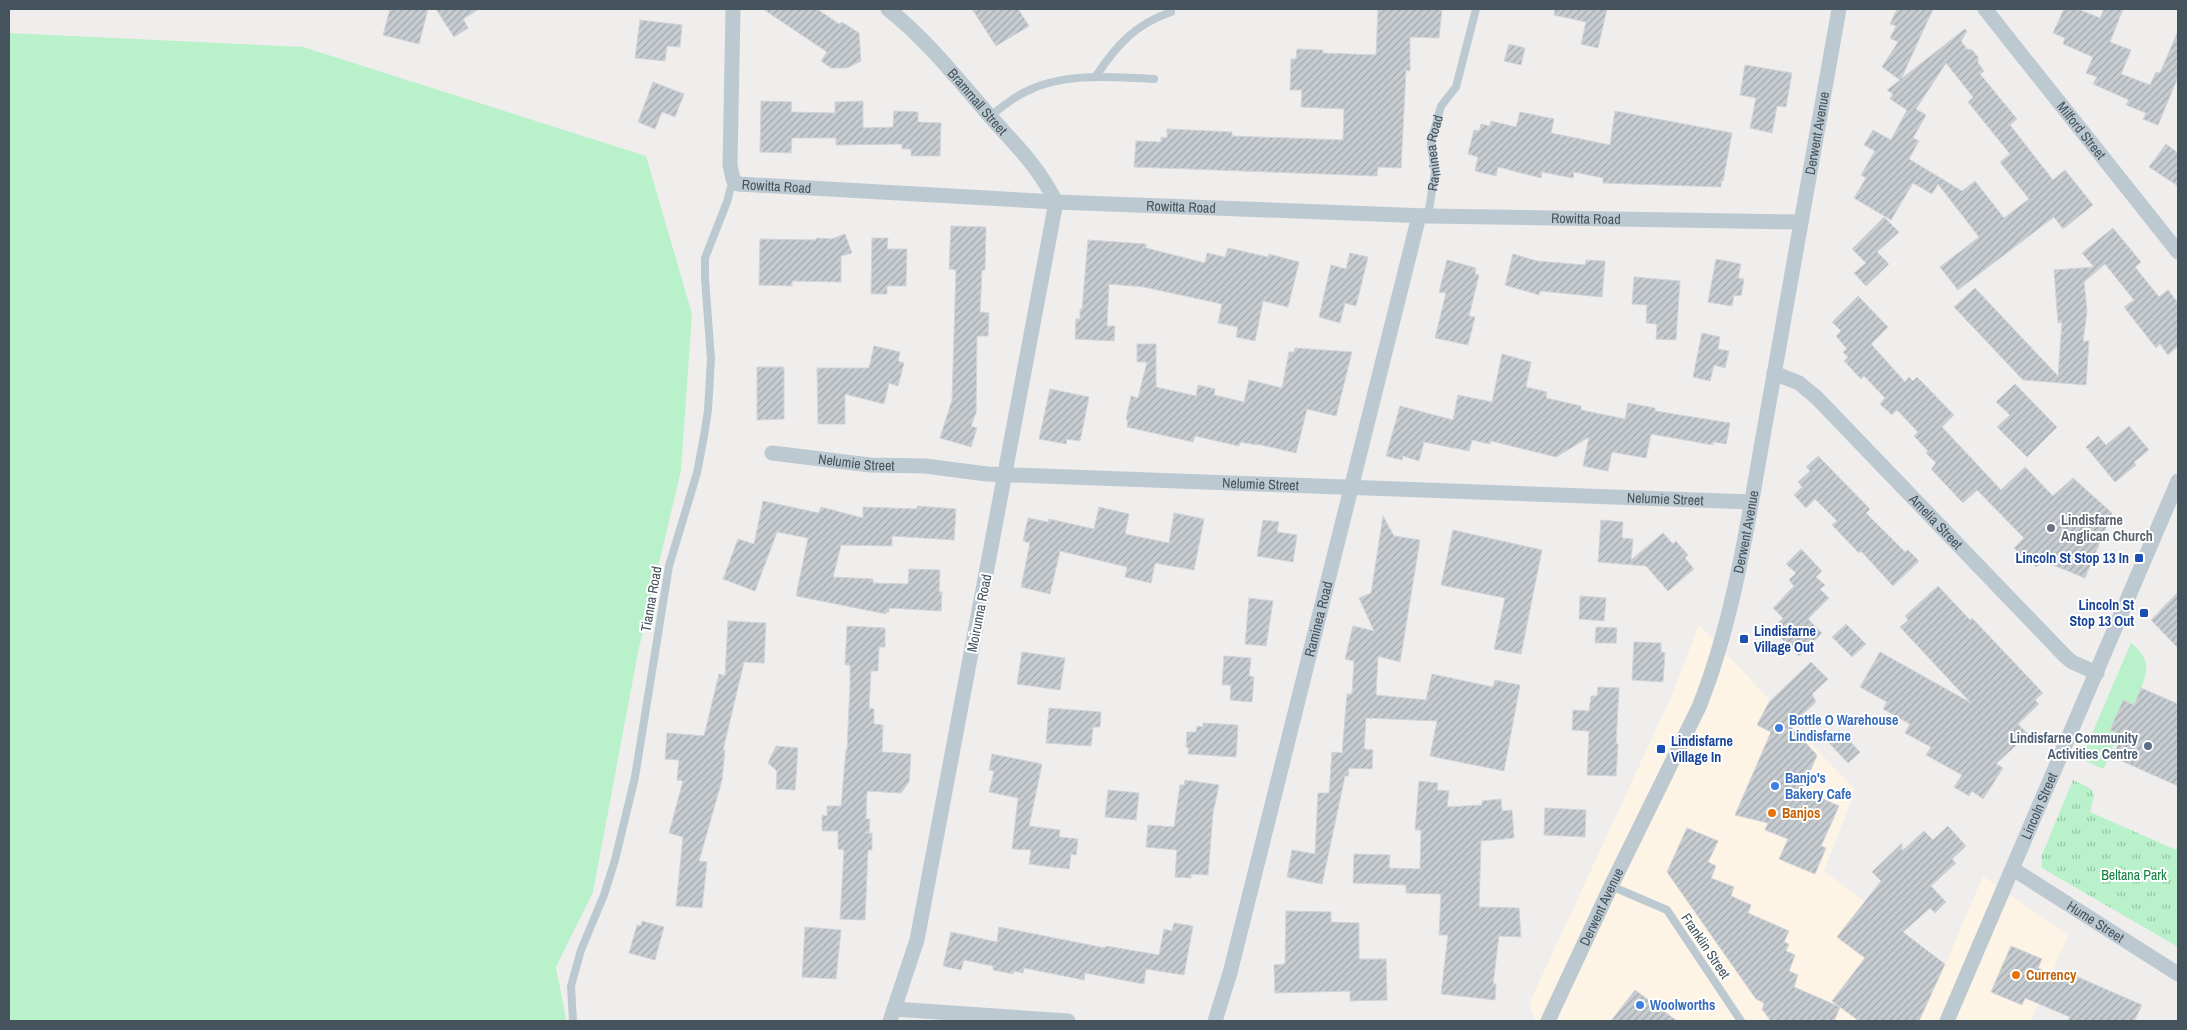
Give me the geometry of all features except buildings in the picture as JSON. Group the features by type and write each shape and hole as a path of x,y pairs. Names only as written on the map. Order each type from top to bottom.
{"street":[{"name":"Rowitta Road","path":"733,9 730,165 733,179 738,184 1056,202 1423,216 1801,222"},
{"name":"Brammall Street","path":"888,9 920,36 1034,165 1056,202"},
{"name":"Derwent Avenue","path":"1548,1021 1611,886 1699,707 1710,678 1732,602 1839,9"},
{"name":"Milford Street","path":"1985,9 2178,252"},
{"name":"Moirunna Road","path":"892,1015 917,940 1056,202"},
{"name":"Raminea Road","path":"1215,1021 1232,963 1350,488 1423,216"},
{"name":"Amelia Street","path":"1774,373 1798,383 1812,393 2072,662 2096,673"},
{"name":"Nelumie Street","path":"772,452 870,465 925,466 979,473 1751,502"},
{"name":"Lincoln Street","path":"1947,1021 2178,481"},
{"name":"Hume Street","path":"2013,869 2178,974"},
{"path":"892,1015 1068,1021"}],"lane":[{"name":"Raminea Road","path":"1423,216 1435,172 1431,146 1432,138 1441,106 1456,87 1476,9"},
{"path":"1096,76 1124,39 1148,21 1170,12"},
{"path":"990,116 1014,98 1032,88 1054,82 1096,76 1154,79"},
{"name":"Tianna Road","path":"573,1021 571,986 581,950 604,895 616,860 638,758 669,566 697,473 708,410 711,359 705,258 727,202 733,179"},
{"name":"Franklin Street","path":"1611,886 1667,910 1741,1021"}],"shaded area":[{"path":"1699,625 1855,790 1824,871 1946,963 1983,876 2068,935 2031,1021 1536,1021 1529,1004 1672,695"}],"green space":[{"path":"9,33 303,47 646,156 692,314 681,470 638,652 593,892 556,967 566,1019 563,1021 9,1021"},
{"path":"2131,643 2144,657 2146,672 2134,705 2123,700 2110,729 2119,733 2104,768 2101,768 2081,759"},
{"name":"Beltana Park","path":"2073,780 2093,791 2094,798 2090,812 2176,850 2178,845 2178,947 2042,868 2041,857"}],"place":[{"name":"Lindisfarne Anglican Church","path":"2051,528"},
{"name":"Lincoln St Stop 13 In","path":"2139,558"},
{"name":"Lincoln St Stop 13 Out","path":"2144,613"},
{"name":"Lindisfarne Village Out","path":"1744,639"},
{"name":"Bottle O Warehouse Lindisfarne","path":"1779,728"},
{"name":"Lindisfarne Community Activities Centre","path":"2148,746"},
{"name":"Lindisfarne Village In","path":"1661,749"},
{"name":"Banjo's Bakery Cafe","path":"1775,786"},
{"name":"Banjos","path":"1772,813"},
{"name":"Currency","path":"2016,975"},
{"name":"Woolworths","path":"1640,1005"}]}
